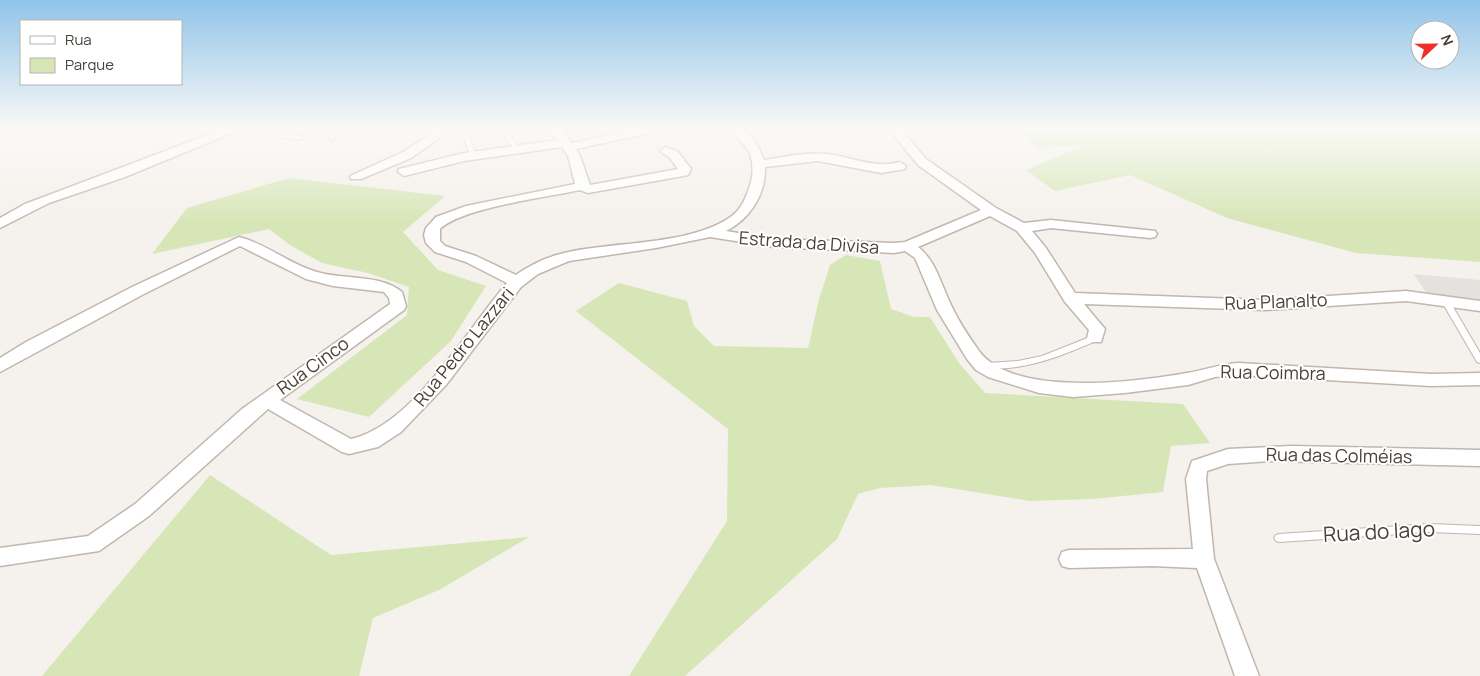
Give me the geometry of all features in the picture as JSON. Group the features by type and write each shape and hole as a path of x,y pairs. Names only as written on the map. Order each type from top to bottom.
{"street":[{"path":"0,224 34,203 119,174 152,160"},
{"path":"356,176 394,160"},
{"path":"404,172 450,160"},
{"path":"573,160 582,186"},
{"path":"517,282 471,259 440,248 433,243 431,235 433,228 441,220 472,209 582,186 588,189 684,172 685,168 678,160"},
{"path":"711,233 728,226 743,213 758,185 760,164 758,160"},
{"path":"760,164 802,160"},
{"path":"834,160 883,171 900,166"},
{"path":"920,160 991,211 1022,228 1041,251 1070,298 1096,330 1095,338"},
{"path":"982,366 945,310 921,256 908,246 991,211"},
{"path":"1022,228 1051,224 1150,234"},
{"name":"Estrada da Divisa","path":"711,233 774,243 879,248 908,246"},
{"name":"Rua Pedro Lazzari","path":"266,400 349,447 370,444 393,430 420,403 517,282 548,263 566,257 711,233"},
{"name":"Rua Cinco","path":"0,366 32,346 238,241 250,244 300,271 316,277 388,288 397,296 398,306 266,400 142,510 92,545"},
{"name":"Rua Planalto","path":"1070,298 1265,305 1312,303 1385,296 1480,306"},
{"name":"Rua Coimbra","path":"982,366 994,373 1039,387 1073,390 1125,387 1188,379 1215,371 1239,369 1432,380 1480,379"},
{"name":"Rua das Colméias","path":"1204,559 1196,487 1199,466 1209,460 1283,454 1480,458"},
{"path":"0,557 92,545"},
{"path":"1069,559 1143,557 1204,559 1247,676"}],"lane":[{"path":"1446,302 1480,360"},
{"path":"982,366 1016,365 1047,360 1095,338"},
{"name":"Rua do lago","path":"1279,538 1430,528 1480,530"}],"green space":[{"path":"1051,160 1480,160 1480,262 1356,253 1227,218 1130,175 1055,191 1026,170"},
{"path":"289,178 445,196 403,232 438,270 486,286 451,341 369,417 297,399 407,315 409,287 368,273 322,263 290,245 269,229 152,254 187,208"},
{"path":"846,255 880,261 891,309 914,317 930,317 959,363 985,393 1183,404 1210,443 1171,446 1163,492 1092,499 1030,501 931,485 880,488 858,494 837,539 685,676 629,676 727,521 728,429 576,311 619,283 687,301 694,326 714,346 808,348 819,299 830,265"},
{"path":"210,475 331,555 529,537 439,590 373,618 359,676 42,676"}],"shaded area":[{"path":"1414,274 1480,280 1480,300 1427,294"}]}
